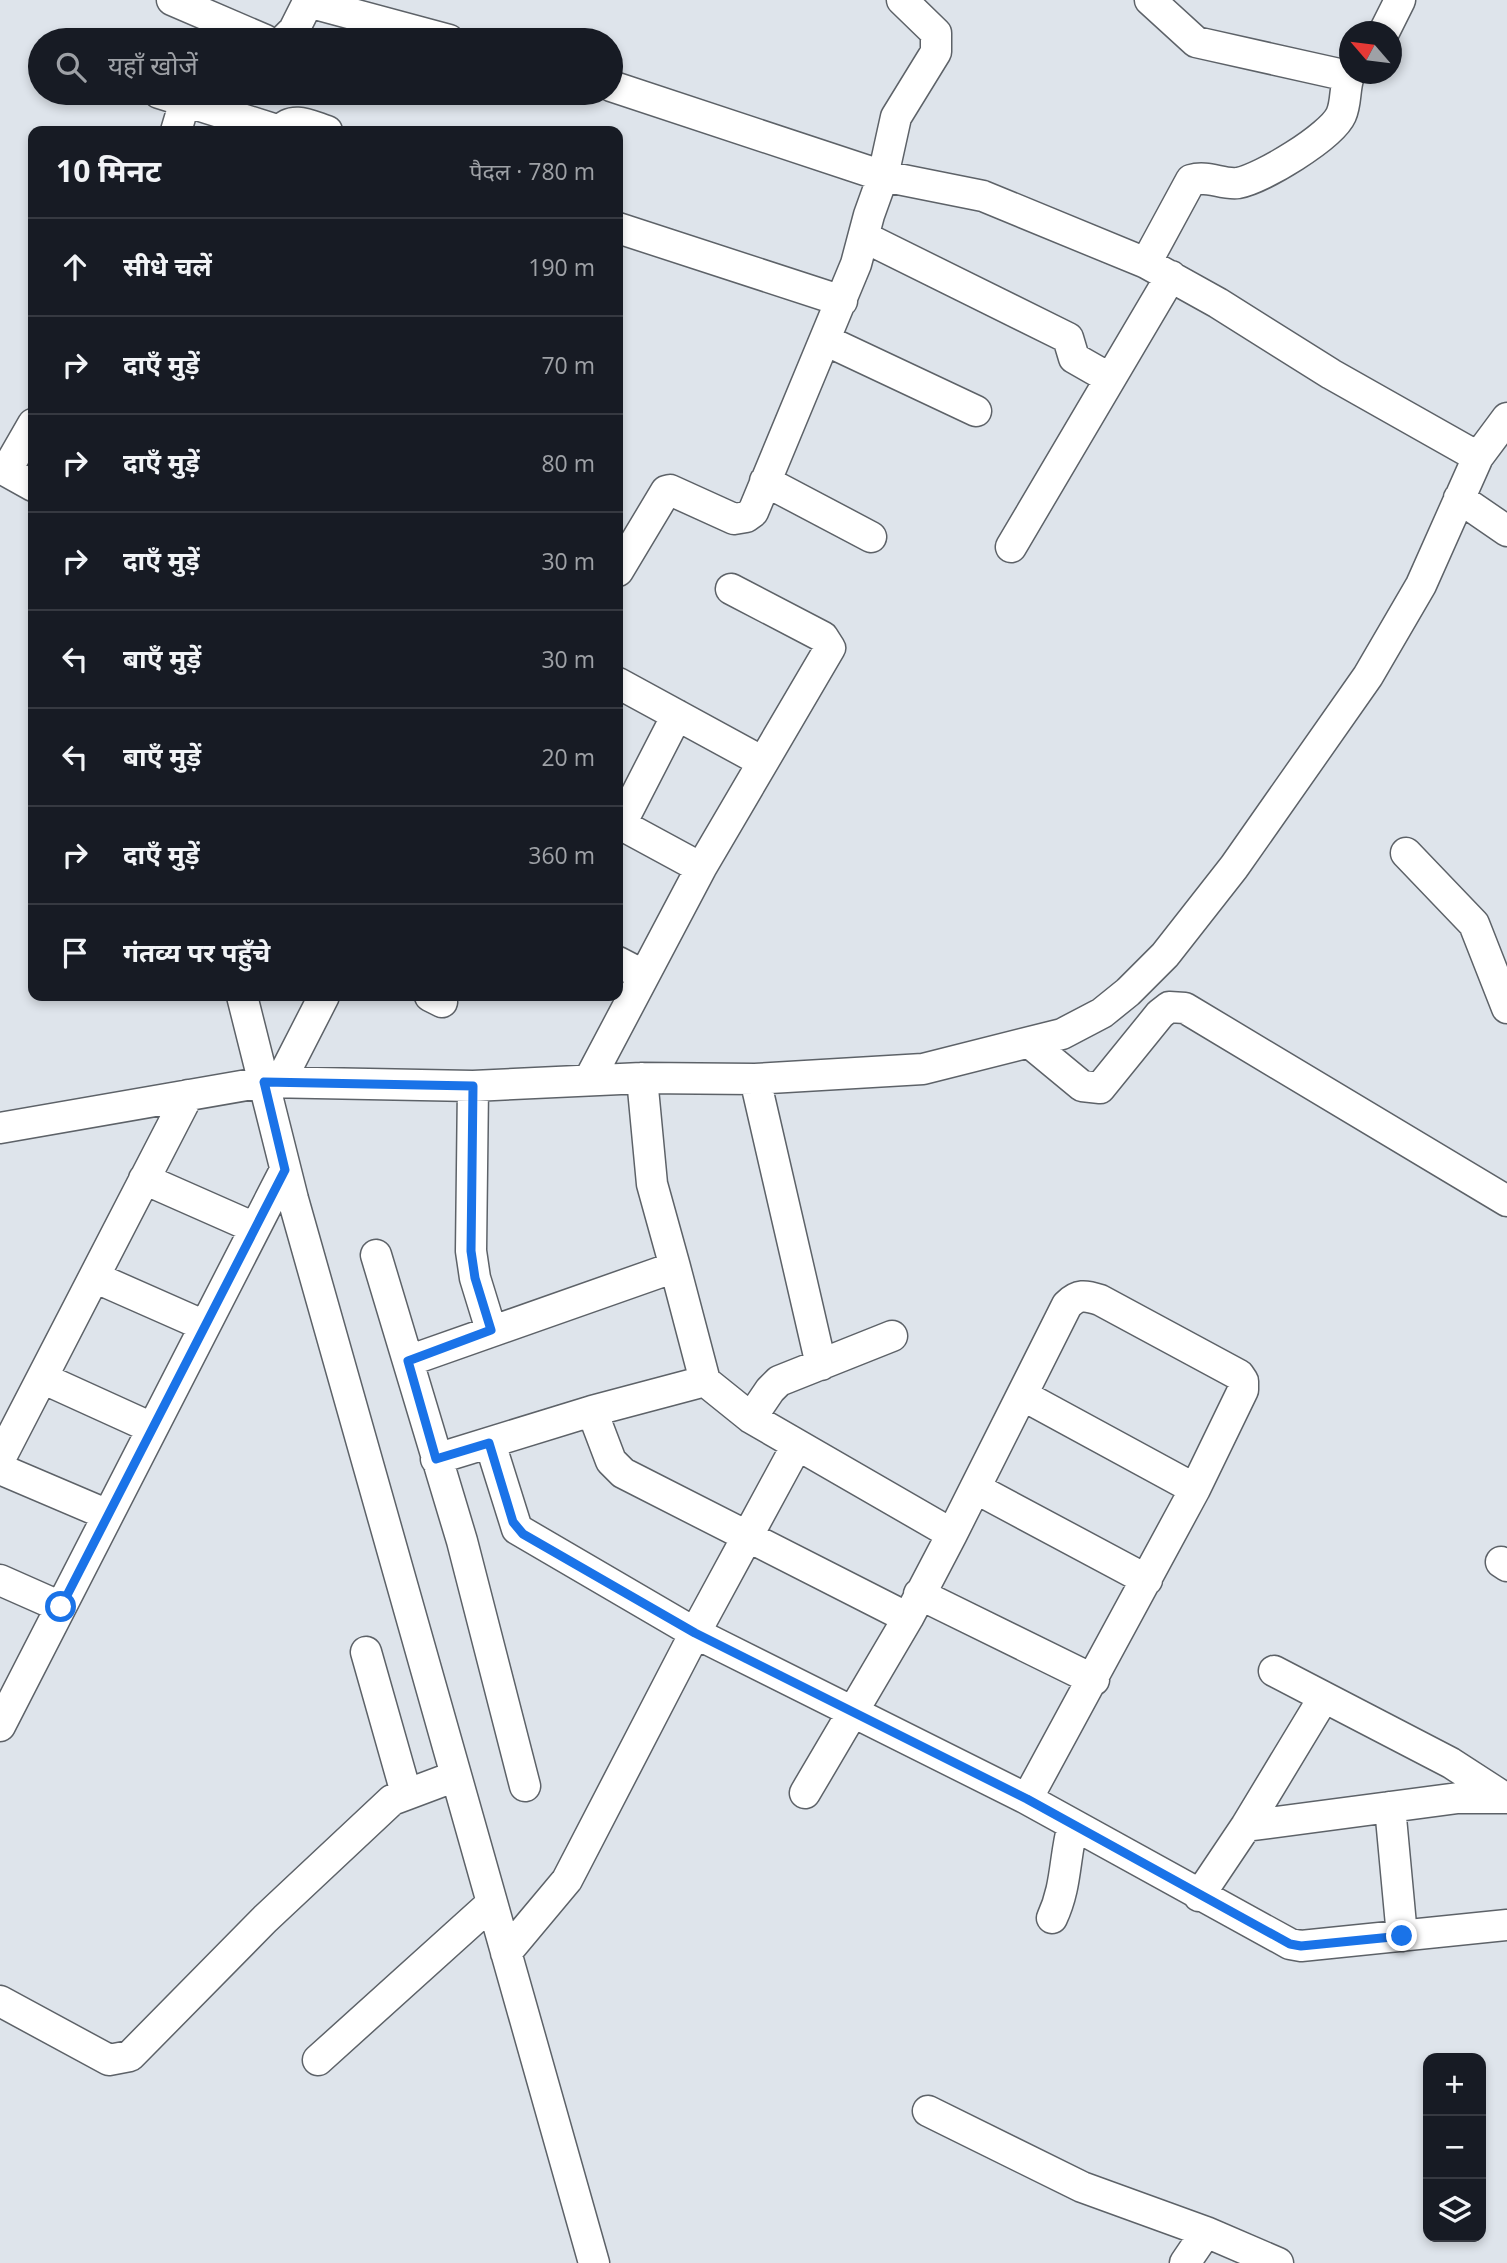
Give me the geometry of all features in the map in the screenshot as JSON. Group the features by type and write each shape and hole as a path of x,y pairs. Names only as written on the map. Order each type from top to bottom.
{"street":[{"path":"172,0 237,28"},
{"path":"623,562 662,492 670,490 740,520 752,512 842,301 883,176 896,117 936,52 938,43 929,23 902,0"},
{"path":"1150,0 1196,42 1339,73"},
{"path":"1390,21 1400,0"},
{"path":"295,28 309,1 406,28"},
{"path":"1011,547 1109,378 1158,269 1191,180 1202,177 1236,183 1258,177 1305,149 1326,134 1340,116 1347,84"},
{"path":"623,90 883,176 983,196 1158,269 1331,374 1478,457"},
{"path":"173,105 175,126"},
{"path":"197,105 264,126"},
{"path":"285,126 295,122 309,126"},
{"path":"623,230 842,301"},
{"path":"864,237 1068,338 1074,358 1109,378"},
{"path":"825,340 976,411"},
{"path":"0,1128 272,1082 473,1086 642,1078 755,1079 923,1069 1062,1034 1102,1013 1128,992 1165,955 1234,867 1368,676 1421,585 1478,457 1507,418"},
{"path":"28,432 3,470 28,483"},
{"path":"765,481 871,537"},
{"path":"1459,498 1507,531"},
{"path":"623,987 630,968 701,868 830,648 823,638 731,589"},
{"path":"623,686 763,762"},
{"path":"623,816 677,715"},
{"path":"623,825 701,868"},
{"path":"1406,853 1474,924 1507,1008"},
{"path":"244,1001 272,1082 285,1170 594,2263"},
{"path":"272,1082 321,1001"},
{"path":"589,1080 618,1001"},
{"path":"1030,1043 1082,1086 1100,1088 1160,1014 1169,1007 1185,1008 1507,1201"},
{"path":"642,1078 652,1184 705,1381 751,1418 952,1534"},
{"path":"755,1079 821,1365"},
{"path":"473,1086 471,1251 475,1278 491,1330"},
{"path":"0,1459 188,1095"},
{"path":"0,1726 7,1696 61,1607 285,1170"},
{"path":"145,1179 255,1228"},
{"path":"376,1255 462,1541 524,1786"},
{"path":"408,1361 675,1267"},
{"path":"94,1277 205,1326"},
{"path":"805,1793 952,1534 1067,1305 1074,1298 1085,1295 1239,1375 1243,1381 1243,1390 1147,1580 1027,1799"},
{"path":"751,1418 769,1390 779,1381 892,1336"},
{"path":"42,1378 152,1428"},
{"path":"436,1459 592,1411 705,1381"},
{"path":"1022,1395 1195,1489"},
{"path":"592,1411 611,1461 624,1473 747,1534 1094,1680"},
{"path":"489,1443 517,1529 695,1633 1027,1799 1290,1944 1301,1946 1507,1925"},
{"path":"506,1954 567,1880 747,1534 797,1445"},
{"path":"0,1469 108,1515"},
{"path":"975,1488 1147,1580"},
{"path":"0,1580 61,1607"},
{"path":"366,1652 406,1793"},
{"path":"1274,1671 1451,1763 1506,1798"},
{"path":"1199,1896 1246,1826 1324,1697"},
{"path":"0,2001 108,2060 130,2056 265,1919 392,1800 456,1776"},
{"path":"1246,1826 1458,1798 1506,1798"},
{"path":"1390,1807 1402,1936"},
{"path":"1052,1918 1063,1892 1067,1846 1073,1825"},
{"path":"318,2060 492,1903"},
{"path":"928,2111 1082,2187 1206,2232 1278,2263"},
{"path":"1185,2263 1206,2232"}],"route":[{"path":"61,1607 285,1170 264,1082 473,1086 471,1251 475,1278 491,1330 408,1361 436,1459 489,1443 513,1522 523,1534 695,1633 1027,1799 1290,1944 1301,1946 1402,1936"}]}
